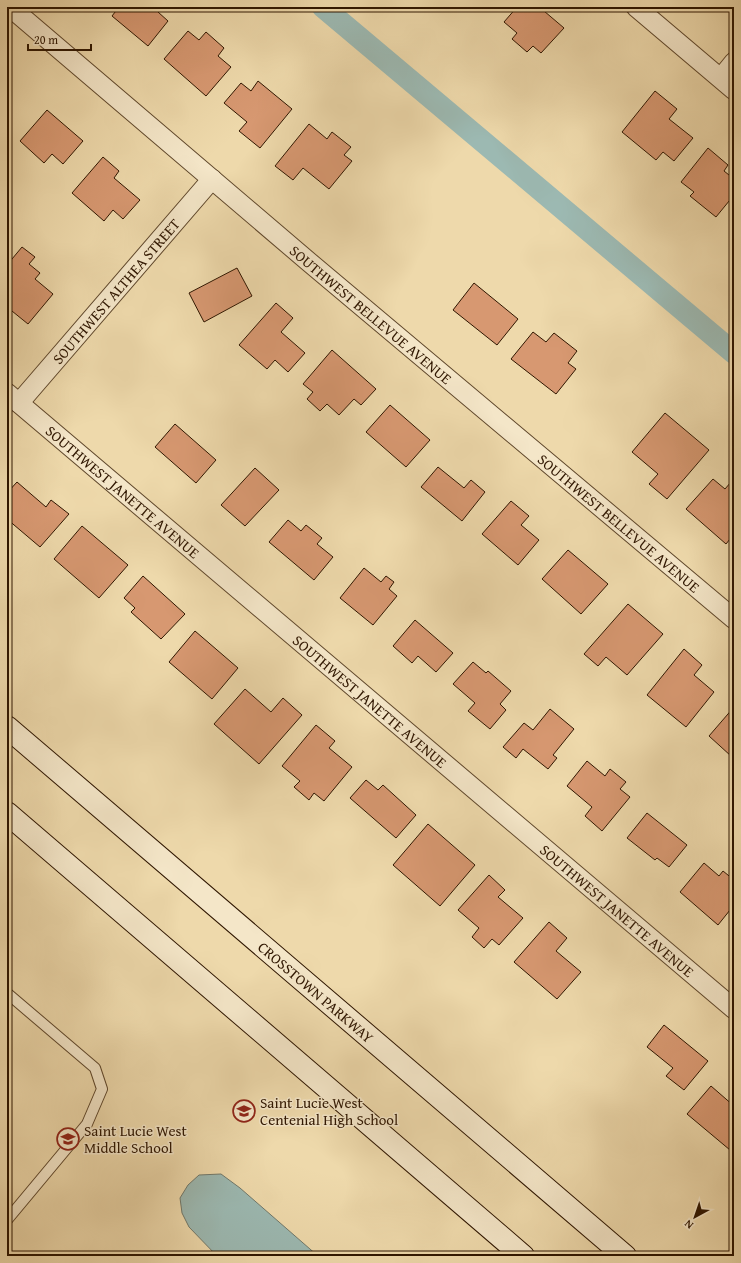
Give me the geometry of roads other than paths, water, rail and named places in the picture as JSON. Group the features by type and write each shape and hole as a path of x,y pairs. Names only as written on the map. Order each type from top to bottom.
{"main road":[{"name":"CROSSTOWN PARKWAY","path":"7,727 625,1256"},
{"path":"7,813 523,1256"}],"street":[{"name":"SOUTHWEST BELLEVUE AVENUE","path":"10,7 309,262 734,619"},
{"path":"636,7 727,84 734,62"},
{"name":"SOUTHWEST ALTHEA STREET","path":"13,398 212,179"},
{"name":"SOUTHWEST JANETTE AVENUE","path":"13,398 734,1009"}],"lane":[{"path":"7,993 96,1068 102,1089 88,1124 7,1220"}],"water":[{"path":"221,1174 240,1188 318,1256 217,1256 189,1227 182,1213 180,1198 188,1185 199,1175"}],"waterway":[{"path":"323,7 734,353"}],"place":[{"name":"Saint Lucie West Centenial High School","path":"244,1111"},
{"name":"Saint Lucie West Middle School","path":"68,1139"}]}
